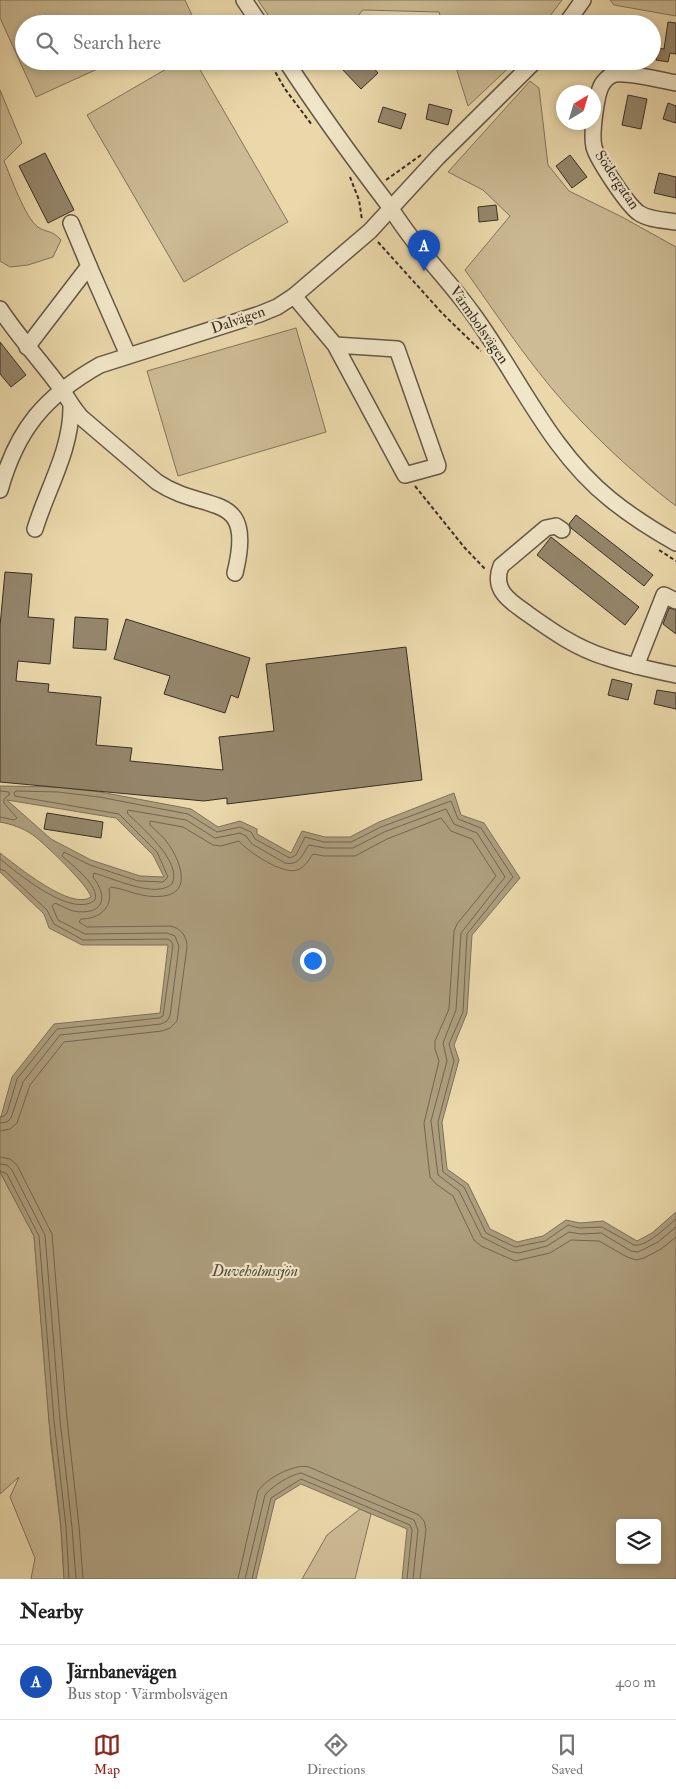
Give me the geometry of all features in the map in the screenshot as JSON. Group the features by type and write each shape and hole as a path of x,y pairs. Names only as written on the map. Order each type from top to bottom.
{"street":[{"path":"244,0 254,15"},
{"path":"572,15 583,0"},
{"name":"Värmbolsvägen","path":"292,70 329,125 417,246 450,282 474,315 496,346 541,420 569,457 609,498 642,523 676,543"},
{"name":"Dalvägen","path":"0,490 6,468 21,436 46,405 62,390 81,375 100,365 260,314 277,307 294,296 370,231 438,157 526,70"},
{"name":"Södergatan","path":"676,83 615,74 605,80 598,94 593,135 594,148 616,185 635,210 652,218 676,222"},
{"path":"71,223 128,355"},
{"path":"27,348 89,266"},
{"path":"294,296 335,345 405,474 438,466 397,349 335,345"},
{"path":"0,309 27,348 62,390 82,418 169,490 216,505 234,516 240,525 240,553 235,573"},
{"path":"35,529 40,510 59,466 71,416 71,405"},
{"path":"562,530 556,526 546,528 501,566 497,574 503,593 512,602 563,638 605,657 676,675"},
{"path":"636,666 664,595 676,600"}],"path":[{"path":"274,70 285,89 313,126"},
{"path":"348,173 359,200 362,220 370,231"},
{"path":"405,474 464,547 498,582"}],"shaded area":[{"path":"0,0 185,0 192,15 15,15 15,51 0,18"},
{"path":"258,0 562,0 551,15 440,15 439,12 363,10 359,15 268,15"},
{"path":"610,0 676,0 676,16 614,5"},
{"path":"24,70 95,70 36,97"},
{"path":"164,70 200,70 288,222 184,282 87,115"},
{"path":"457,70 506,70 468,106"},
{"path":"530,81 539,88 548,165 569,191 622,217 676,247 676,506 651,487 616,455 566,404 520,348 465,270 510,216 483,190 448,172"},
{"path":"0,90 22,143 4,161 14,187 33,222 41,229 54,234 61,240 53,257 28,265 10,267 0,261"},
{"path":"296,328 326,432 178,476 147,371"},
{"path":"0,1172 34,1236 64,1579 31,1579 35,1558 10,1497 19,1477 0,1494"},
{"path":"360,1509 371,1514 355,1579 302,1579 327,1535"}],"water":[{"name":"Duveholmssjön","path":"0,786 58,787 100,792 191,809 218,827 240,821 257,829 257,834 291,853 302,831 325,837 350,837 379,822 454,793 461,815 484,823 520,878 472,935 467,1013 454,1045 459,1060 442,1122 447,1169 468,1184 490,1229 517,1242 543,1236 566,1220 580,1223 603,1221 637,1241 652,1233 676,1212 676,1579 402,1579 407,1529 301,1484 275,1500 256,1579 64,1579 34,1236 0,1172 0,1120 12,1077 54,1024 160,1013 168,945 82,945 49,928 44,914 0,872 0,853 58,893 82,900 91,897 74,874 39,839 13,825 0,822","holes":["7,800 116,818 153,855 164,877 140,876 91,860 51,839"]}],"building":[{"path":"668,22 676,23 676,54 670,53 668,62 661,61 661,48 664,49"},
{"path":"343,70 375,70 378,73 361,89"},
{"path":"628,95 647,99 641,129 622,125"},
{"path":"668,103 676,106 676,123 663,119"},
{"path":"429,104 452,110 448,125 426,119"},
{"path":"383,107 406,114 401,129 378,122"},
{"path":"45,153 74,210 48,223 19,166"},
{"path":"570,155 587,177 572,188 556,166"},
{"path":"659,173 676,177 676,198 654,193"},
{"path":"496,205 498,220 479,222 478,207"},
{"path":"0,342 26,375 11,387 0,374"},
{"path":"576,515 653,575 644,586 571,528 569,524"},
{"path":"551,537 639,607 625,625 537,555"},
{"path":"5,572 32,574 28,617 54,619 50,664 18,661 16,681 49,684 48,692 101,697 96,745 132,748 130,761 223,770 219,737 274,731 266,664 406,647 422,780 227,804 227,798 204,801 0,782 0,626"},
{"path":"669,608 676,610 676,634 663,624"},
{"path":"75,617 108,619 106,650 73,648"},
{"path":"126,619 250,658 238,698 231,695 225,713 164,694 170,676 114,659"},
{"path":"612,679 632,684 628,700 608,695"},
{"path":"657,690 676,693 676,709 654,704"},
{"path":"47,813 103,822 101,838 44,829"}],"place":[{"name":"Järnbanevägen","path":"424,271"}]}
